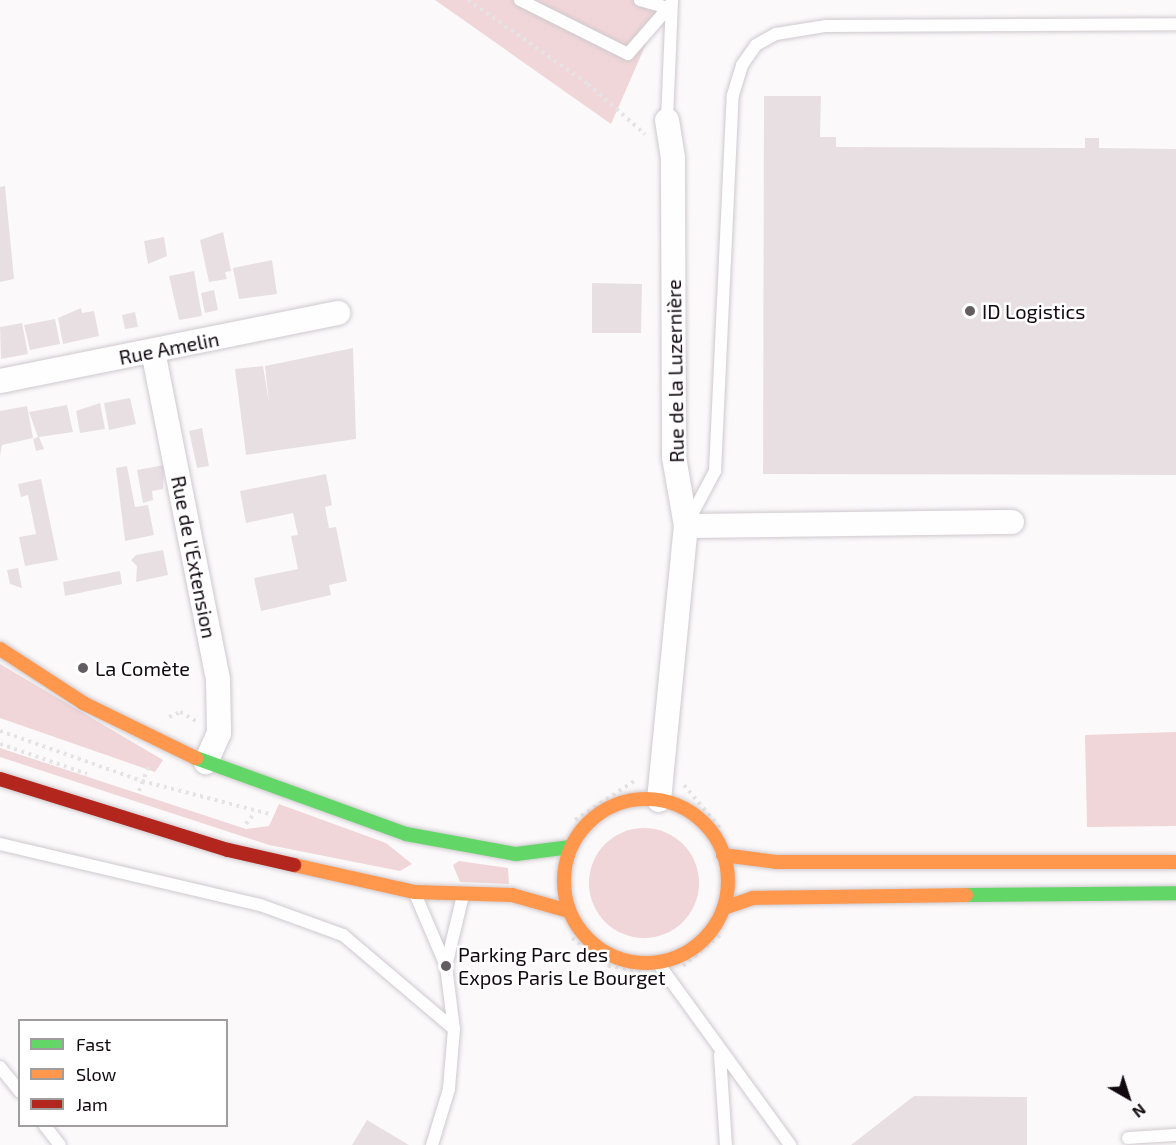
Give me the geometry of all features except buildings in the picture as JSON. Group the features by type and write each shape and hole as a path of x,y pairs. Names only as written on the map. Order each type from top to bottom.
{"main road":[{"path":"0,649 83,703 206,762 406,834 516,854 571,847"},
{"path":"0,779 228,850 415,892 512,895 569,911"},
{"path":"730,906 729,856 694,814 659,800 612,806 592,819 571,847 564,876 569,911 597,948 616,958 660,968 693,949 730,906 753,898 1176,893"},
{"path":"729,856 776,862 1176,862"}],"street":[{"name":"Rue de la Luzernière","path":"659,800 686,526 674,457 673,158 667,120"},
{"name":"Rue Amelin","path":"0,381 338,313"},
{"name":"Rue de l'Extension","path":"153,351 218,680 219,733 206,762"},
{"path":"686,526 1012,522"}],"lane":[{"path":"520,0 628,54 670,4"},
{"path":"640,0 670,4"},
{"path":"667,120 670,4"},
{"path":"686,526 715,471 733,95 742,65 756,45 776,34 826,26 1176,24"},
{"path":"0,844 260,905 343,935 454,1029"},
{"path":"415,892 446,966 454,1029 449,1089 432,1145"},
{"path":"446,966 463,895"},
{"path":"660,968 720,1054 790,1145"},
{"path":"720,1054 726,1145"},
{"path":"0,1067 18,1090"},
{"path":"46,1127 60,1145"},
{"path":"1128,1138 1176,1135"}],"path":[{"path":"468,0 588,84 673,158"},
{"path":"170,715 180,712"},
{"path":"0,731 269,818 279,789"},
{"path":"570,826 642,775"},
{"path":"683,783 727,838 729,856"},
{"path":"568,931 608,966 660,968 713,946 730,906"}],"shaded area":[{"path":"435,0 650,0 663,5 611,124"},
{"path":"0,664 163,760 155,772 0,718"},
{"path":"1176,732 1176,826 1087,827 1085,735"},
{"path":"0,748 246,829 269,826 279,804 386,843 412,864 400,871 269,845 0,757"},
{"path":"644,828 665,832 683,844 695,862 699,883 695,904 683,922 665,934 644,938 623,934 605,922 593,904 589,883 593,862 605,844 623,832"},
{"path":"459,861 508,868 509,884 460,882 453,865"}],"traffic: fast":[{"path":"196,758 406,834 516,854 571,847"},
{"path":"966,895 1176,893"}],"traffic: slow":[{"path":"0,649 83,703 196,758"},
{"path":"646,799 677,805 704,823 722,850 728,881 722,912 704,939 677,957 646,963 615,957 588,939 570,912 564,881 570,850 588,823 615,805 646,799"},
{"path":"723,855 776,862 1176,862"},
{"path":"294,865 415,892 512,895 569,911"},
{"path":"724,908 753,898 966,895"}],"traffic: jam":[{"path":"0,779 228,850 294,865"}],"place":[{"name":"ID Logistics","path":"970,311"},
{"name":"La Comète","path":"83,668"},
{"name":"Parking Parc des Expos Paris Le Bourget","path":"446,966"}]}
